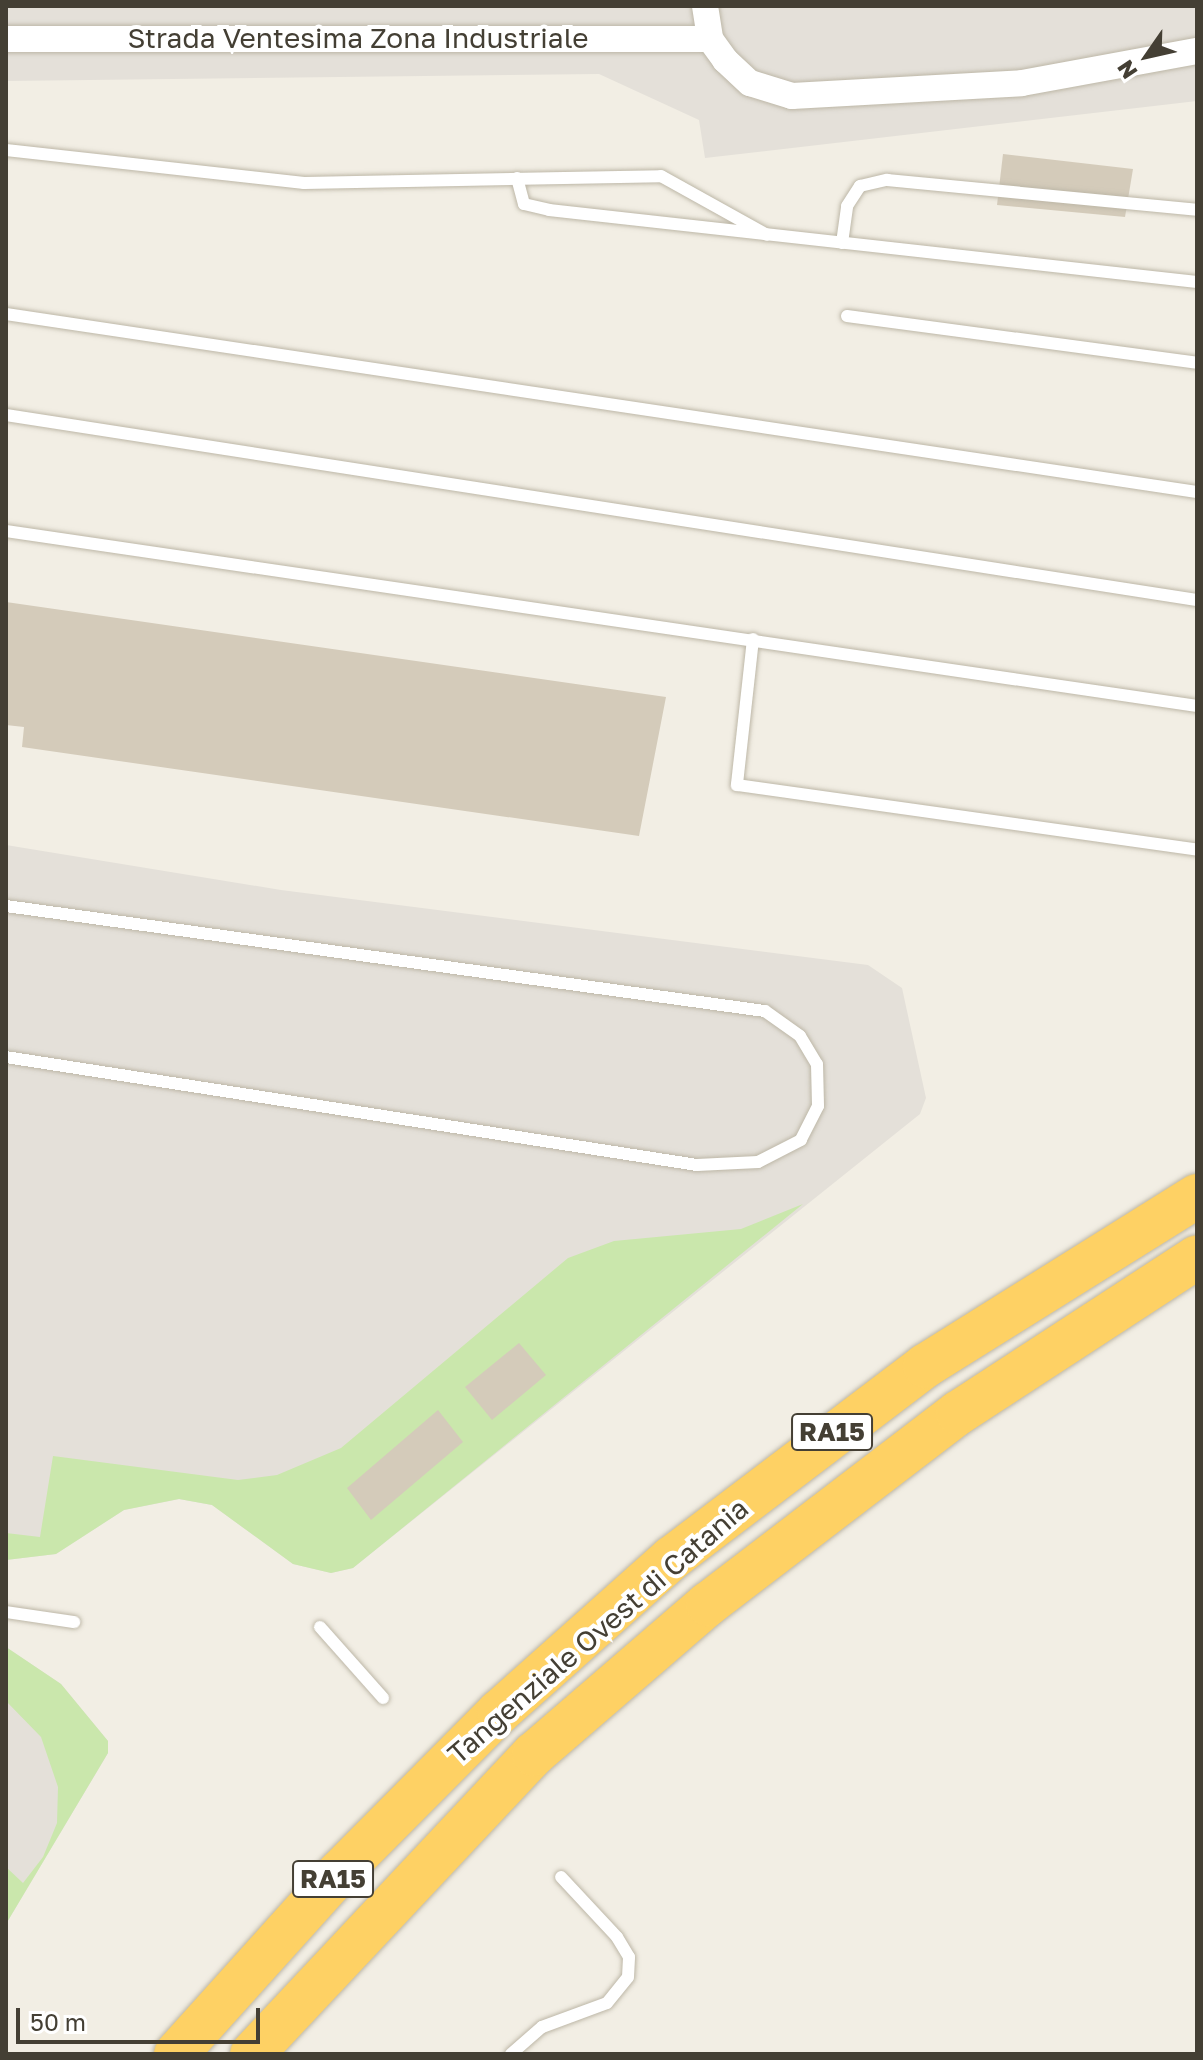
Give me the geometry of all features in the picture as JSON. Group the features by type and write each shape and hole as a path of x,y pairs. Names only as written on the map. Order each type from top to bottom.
{"highway":[{"path":"1018,1303 1124,1212 1197,1172"},
{"name":"Tangenziale Ovest di Catania","path":"176,2054 339,1873 510,1702 672,1558 821,1441 1018,1303 1197,1196"},
{"name":"Tangenziale Ovest di Catania","path":"252,2054 534,1754 708,1604 958,1413 1197,1257"}],"street":[{"path":"705,6 710,39 750,83 805,97 1022,83 1197,51"},
{"name":"Strada Ventesima Zona Industriale","path":"6,39 710,39"}],"lane":[{"path":"6,150 304,183 661,176 767,235"},
{"path":"517,178 524,204 549,210 1197,282"},
{"path":"842,243 847,206 860,186 887,180 1197,210"},
{"path":"6,314 1197,492"},
{"path":"847,316 1197,363"},
{"path":"6,415 1197,600"},
{"path":"6,531 1197,706"},
{"path":"753,639 737,785 1197,850"},
{"path":"6,906 765,1011 800,1036 817,1064 818,1106 801,1140 758,1162 697,1165 6,1057"},
{"path":"6,1612 74,1622"},
{"path":"320,1627 383,1698"},
{"path":"511,2054 542,2027 607,2003 628,1977 629,1957 617,1937 561,1877"}],"shaded area":[{"path":"6,6 1197,6 1197,101 705,158 699,120 599,74 6,81"},
{"path":"6,845 281,890 868,965 902,988 926,1098 920,1114 353,1568 331,1573 293,1564 212,1505 179,1499 124,1510 56,1554 6,1560"},
{"path":"6,1647 61,1684 108,1741 108,1753 6,1924"}],"green space":[{"path":"803,1204 353,1568 331,1573 293,1564 212,1505 179,1499 124,1510 56,1554 6,1560 6,1533 40,1537 53,1456 238,1480 277,1475 341,1448 568,1258 614,1241 741,1229"},
{"path":"6,1647 61,1684 108,1741 108,1753 6,1924 6,1867 23,1883 43,1857 57,1823 58,1787 41,1737 6,1701"}],"building":[{"path":"1003,154 1133,169 1125,217 997,205"},
{"path":"6,602 666,697 639,836 22,747 24,727 6,725"},
{"path":"519,1343 546,1375 492,1420 465,1387"},
{"path":"438,1410 463,1442 371,1520 347,1488"}]}
